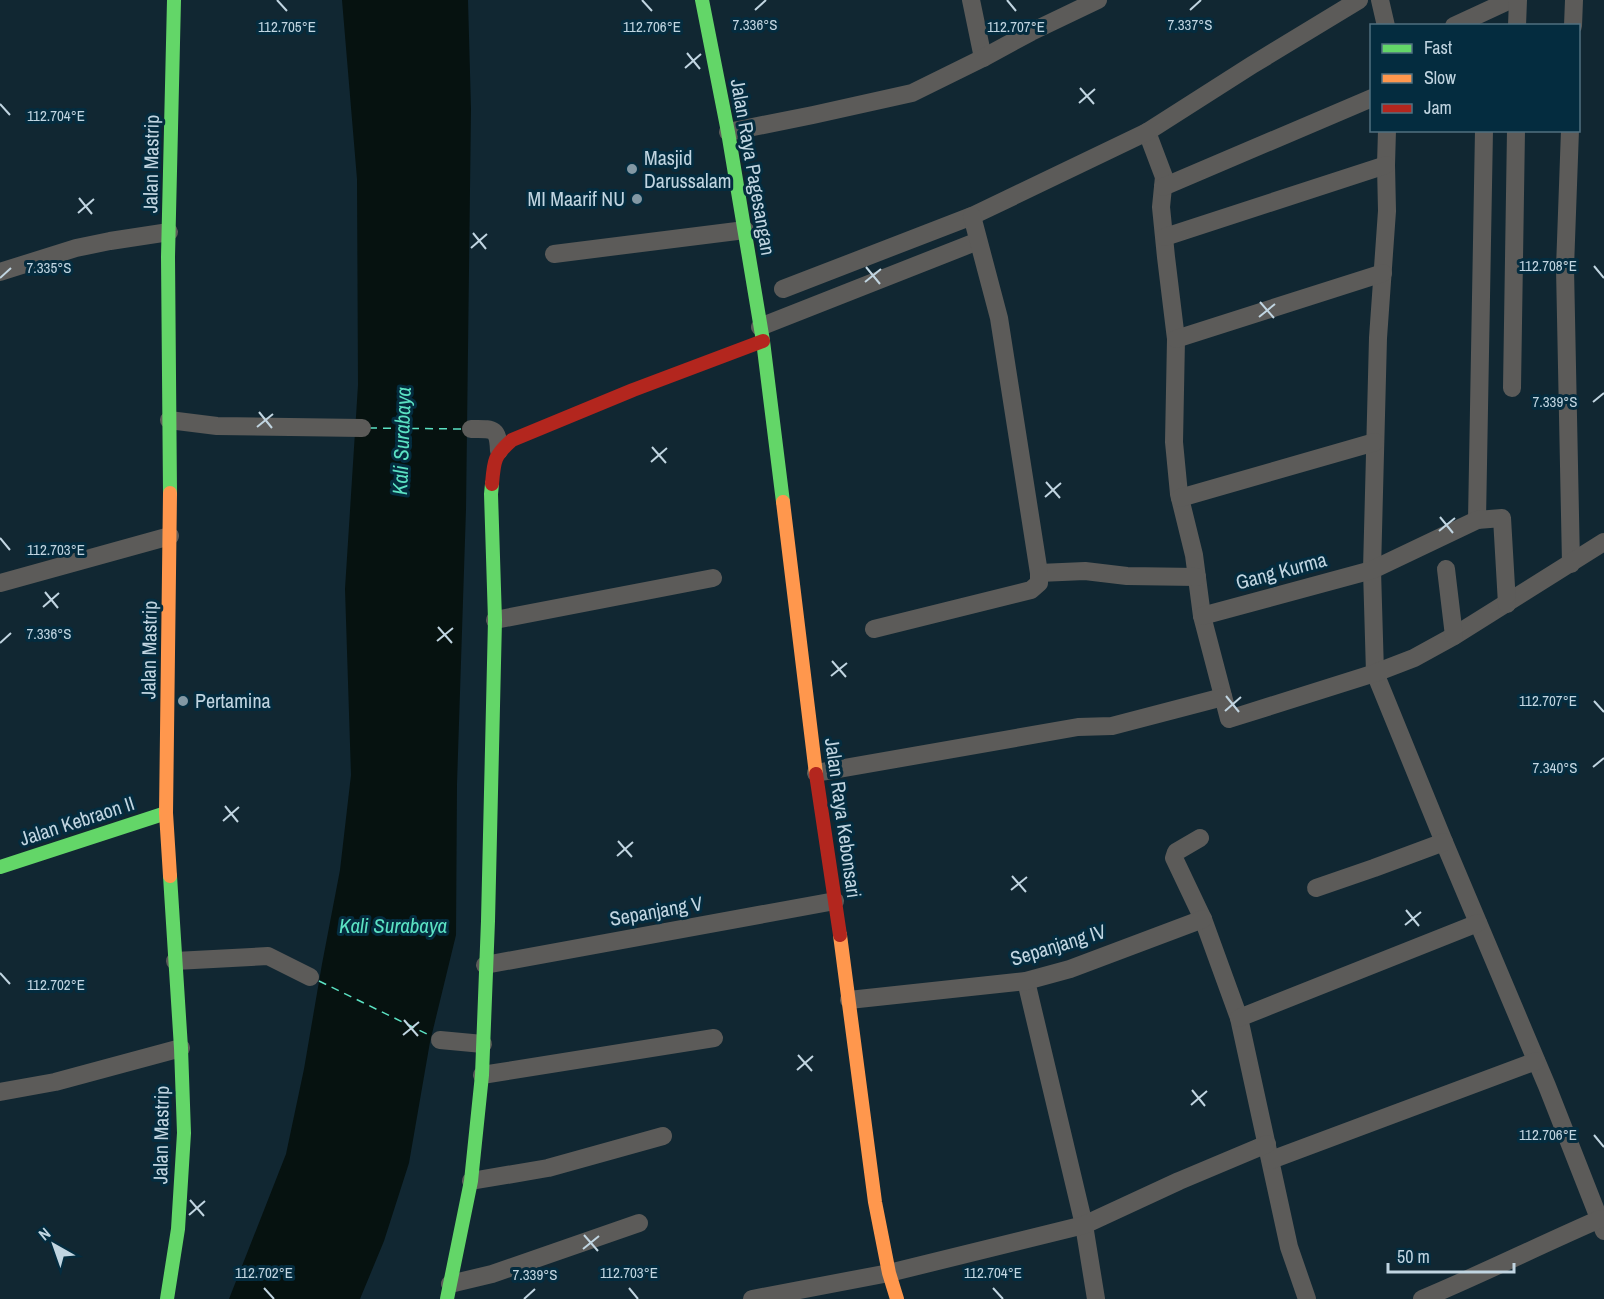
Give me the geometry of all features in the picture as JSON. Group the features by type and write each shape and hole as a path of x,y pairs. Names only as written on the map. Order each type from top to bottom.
{"main road":[{"name":"Jalan Mastrip","path":"167,1299 178,1229 184,1133 166,813 170,536 169,232 174,0"},
{"name":"Jalan Raya Pagesangan","path":"702,0 728,132 762,334"},
{"path":"449,1291 471,1181 482,1075 495,620 491,494 494,465 499,451 512,440 762,334"},
{"name":"Jalan Raya Kebonsari","path":"762,334 816,773 875,1202 889,1273 897,1299"},
{"name":"Jalan Kebraon II","path":"0,867 166,813"}],"street":[{"path":"971,0 983,58"},
{"path":"728,132 912,93 1098,0"},
{"path":"783,290 972,216 1147,132 1252,64 1359,0"},
{"path":"1380,0 1386,24"},
{"path":"1463,24 1484,19 1510,0"},
{"path":"1517,24 1518,0"},
{"path":"1573,24 1574,0"},
{"path":"1163,187 1370,98"},
{"path":"1147,132 1164,177 1161,207 1176,339 1174,442 1180,498 1194,555 1203,616 1229,719 1375,673 1414,658 1507,604 1604,542"},
{"path":"1387,132 1387,211 1378,338 1372,570 1375,673 1602,1225 1422,1299"},
{"path":"1484,132 1477,520 1502,518 1507,604"},
{"path":"1512,388 1516,132"},
{"path":"1570,132 1565,268 1571,564"},
{"path":"1165,237 1386,165"},
{"path":"874,629 1031,591 1039,583 999,318 972,216"},
{"path":"554,254 745,230"},
{"path":"0,272 76,248 169,232"},
{"path":"762,334 978,241"},
{"path":"1176,339 1383,273"},
{"path":"169,420 217,426 362,428"},
{"path":"471,429 492,429 496,432 499,451"},
{"path":"1180,498 1376,442"},
{"name":"Gang Kurma","path":"1203,616 1372,570 1477,520"},
{"path":"0,583 170,536"},
{"path":"1446,569 1454,636"},
{"path":"1039,573 1085,571 1127,576 1197,577"},
{"path":"495,620 713,578"},
{"path":"816,773 1078,727 1112,726 1223,697"},
{"path":"1200,838 1174,855 1203,919 1239,1018 1290,1247 1307,1299"},
{"path":"1316,888 1444,842"},
{"name":"Sepanjang V","path":"485,965 835,901"},
{"name":"Sepanjang IV","path":"849,1000 1026,981 1070,969 1203,919"},
{"path":"1239,1018 1478,923"},
{"path":"175,961 268,956 310,977"},
{"path":"1026,981 1084,1225 1096,1299"},
{"path":"482,1075 714,1038"},
{"path":"440,1040 483,1044"},
{"path":"0,1092 55,1082 181,1048"},
{"path":"752,1299 889,1273 1084,1225 1179,1181 1536,1061"},
{"path":"471,1181 548,1168 663,1136"},
{"path":"449,1291 639,1224"}],"water":[{"name":"Kali Surabaya","path":"342,0 468,0 471,109 466,509 457,784 456,935 430,1042 409,1163 384,1241 360,1299 229,1299 286,1154 304,1069 340,870 351,775 345,589 358,385 357,179"}],"ferry route":[{"path":"369,428 464,429"},
{"path":"319,981 433,1037"}],"traffic: fast":[{"path":"170,493 168,257 174,0"},
{"path":"702,0 728,132 763,341 783,502"},
{"path":"447,1299 471,1181 482,1075 495,620 492,484"},
{"path":"0,867 166,813"},
{"path":"167,1299 178,1229 184,1133 170,876"}],"traffic: slow":[{"path":"170,493 166,813 170,876"},
{"path":"783,502 816,774"},
{"path":"840,935 875,1202 889,1273 897,1299"}],"traffic: jam":[{"path":"492,484 496,459 512,440 633,390 763,341"},
{"path":"816,774 840,935"}],"place":[{"name":"Masjid Darussalam","path":"632,169"},
{"name":"MI Maarif NU","path":"637,199"},
{"name":"Pertamina","path":"183,701"}]}
